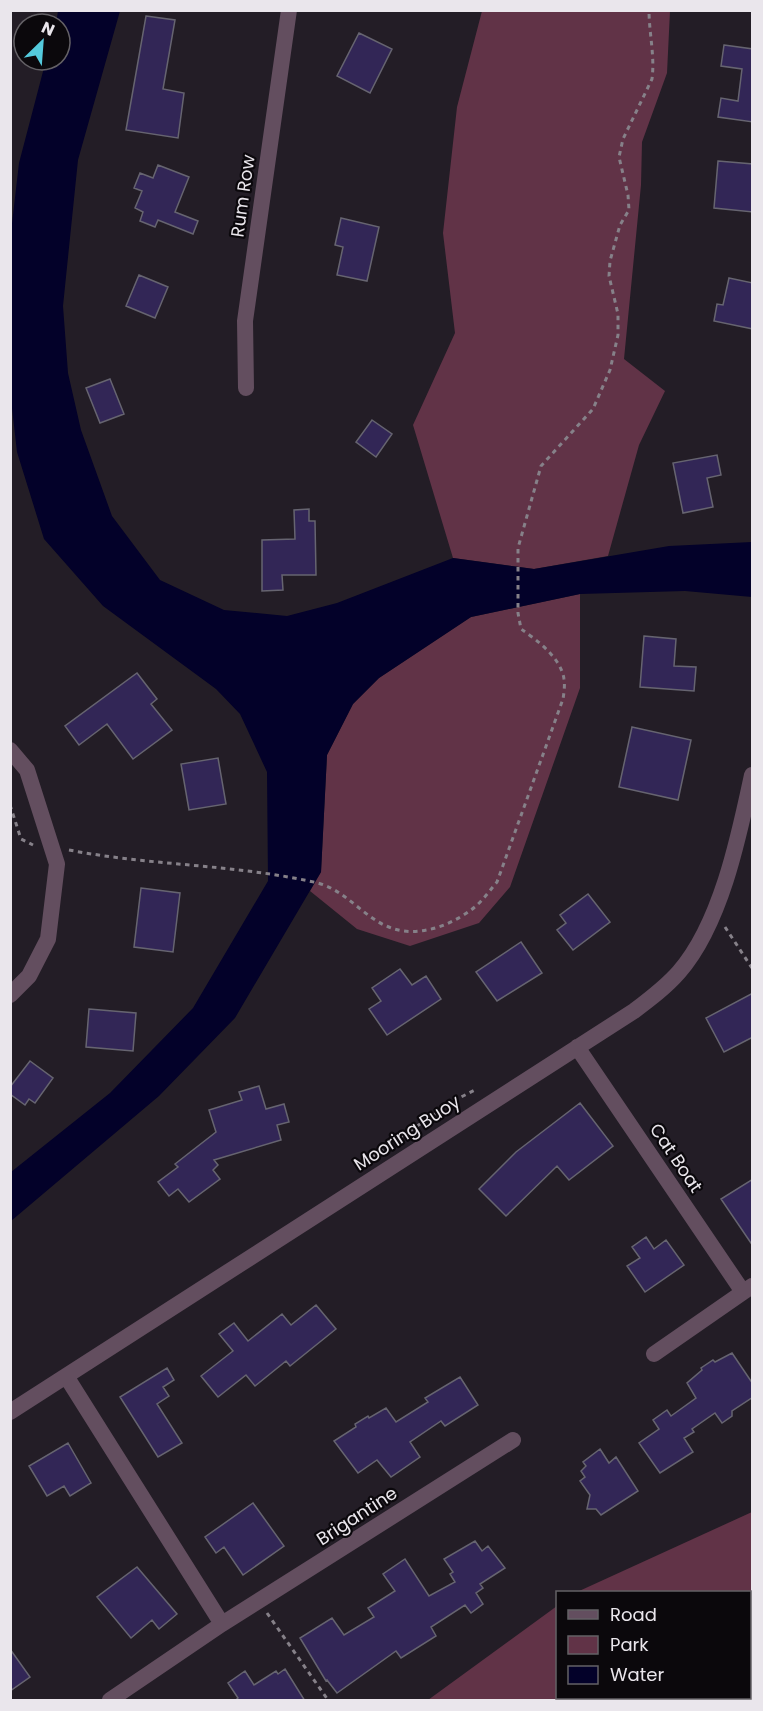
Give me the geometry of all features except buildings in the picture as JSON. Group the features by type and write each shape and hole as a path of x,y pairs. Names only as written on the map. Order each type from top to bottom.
{"street":[{"name":"Rum Row","path":"246,388 244,321 289,10"},
{"path":"10,750 27,770 57,864 48,939 29,976 10,995"},
{"name":"Mooring Buoy","path":"10,1412 634,1011 656,994 680,972 702,938 715,911 747,831 753,775"},
{"name":"Cat Boat","path":"577,1047 748,1289 654,1354"},
{"path":"66,1376 222,1624"},
{"name":"Brigantine","path":"110,1701 222,1624 513,1440"}],"path":[{"path":"10,805 21,839 37,847 51,846 97,855 262,874 320,884 347,897 371,919 405,931 427,930 453,921 477,905 496,882 563,699 564,678 557,664 549,652 521,629 518,614 518,562 522,531 541,466 593,409 610,370 618,335 618,314 609,276 610,261 620,225 629,210 619,157 623,139 652,79 654,68 649,10"},
{"path":"715,911 753,968"},
{"path":"369,1159 455,1100 484,1086"},
{"path":"259,1602 328,1701"}],"green space":[{"path":"482,11 670,11 667,73 642,142 641,185 624,359 665,391 639,445 608,556 534,569 453,558 413,425 455,333 443,233 457,107"},
{"path":"580,594 580,688 510,887 479,923 410,946 357,929 310,891 321,872 327,755 353,704 379,678 471,617"},
{"path":"752,1512 751,1596 751,1591 579,1591"},
{"path":"556,1607 556,1699 586,1699 584,1700 428,1700"}],"water":[{"path":"120,11 78,160 63,306 68,373 81,430 112,516 160,580 224,610 287,616 337,603 453,558 534,569 669,546 752,542 752,597 685,591 580,594 471,617 379,678 353,704 327,755 321,872 235,1018 159,1096 11,1221 11,1172 110,1093 193,1008 268,881 267,772 240,714 216,689 103,606 44,539 17,452 12,408 11,232 19,163 43,72 72,72 72,12 58,12"}]}
